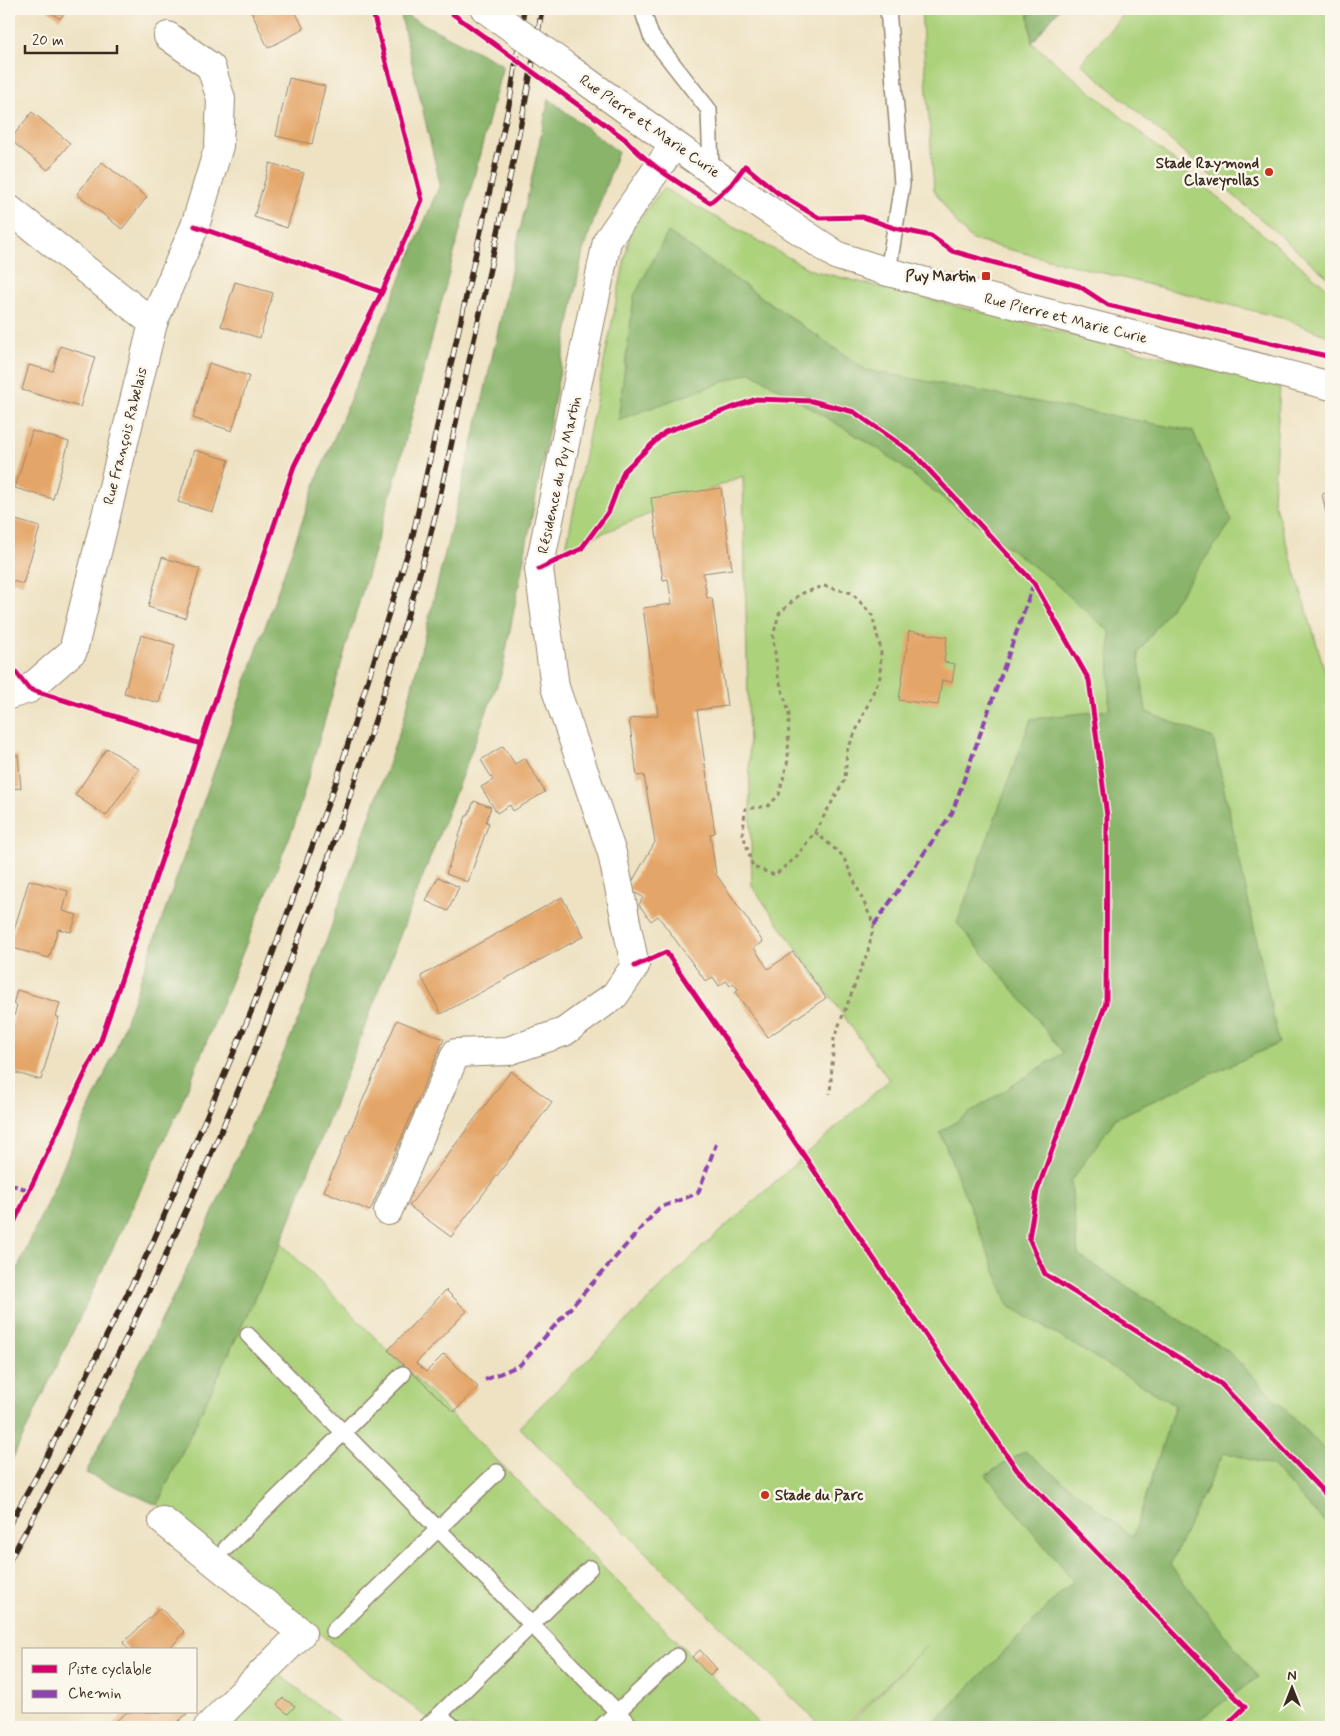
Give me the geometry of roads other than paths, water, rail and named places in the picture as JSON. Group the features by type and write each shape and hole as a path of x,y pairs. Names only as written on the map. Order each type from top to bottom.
{"street":[{"name":"Rue Pierre et Marie Curie","path":"493,14 674,145 711,168 731,185 838,256 888,272 1331,386"},
{"name":"Rue François Rabelais","path":"9,695 29,689 73,652 153,323 195,226 219,146 221,99 212,67 168,36"},
{"name":"Résidence du Puy Martin","path":"388,1211 456,1053 508,1051 564,1032 615,995 635,966 612,853 555,687 539,569 607,241 674,145"},
{"path":"9,209 153,323"},
{"path":"163,1521 302,1634 208,1727"}],"lane":[{"path":"642,9 651,36 709,110 711,168"},
{"path":"888,9 902,184 888,272"},
{"path":"248,1335 632,1727"},
{"path":"226,1548 403,1374"},
{"path":"333,1631 496,1472"},
{"path":"426,1727 590,1568"},
{"path":"601,1727 677,1656"},
{"path":"439,1715 454,1727"}],"railway":[{"path":"9,1525 40,1470 152,1244 251,1012 337,779 412,539 510,100 524,9"},
{"path":"9,1561 74,1441 136,1318 194,1192 249,1065 300,936 347,806 389,675 434,522 508,188 542,9"}],"place":[{"name":"Stade Raymond Claveyrollas","path":"1269,172"},
{"name":"Puy Martin","path":"986,276"},
{"name":"Stade du Parc","path":"765,1495"}]}
